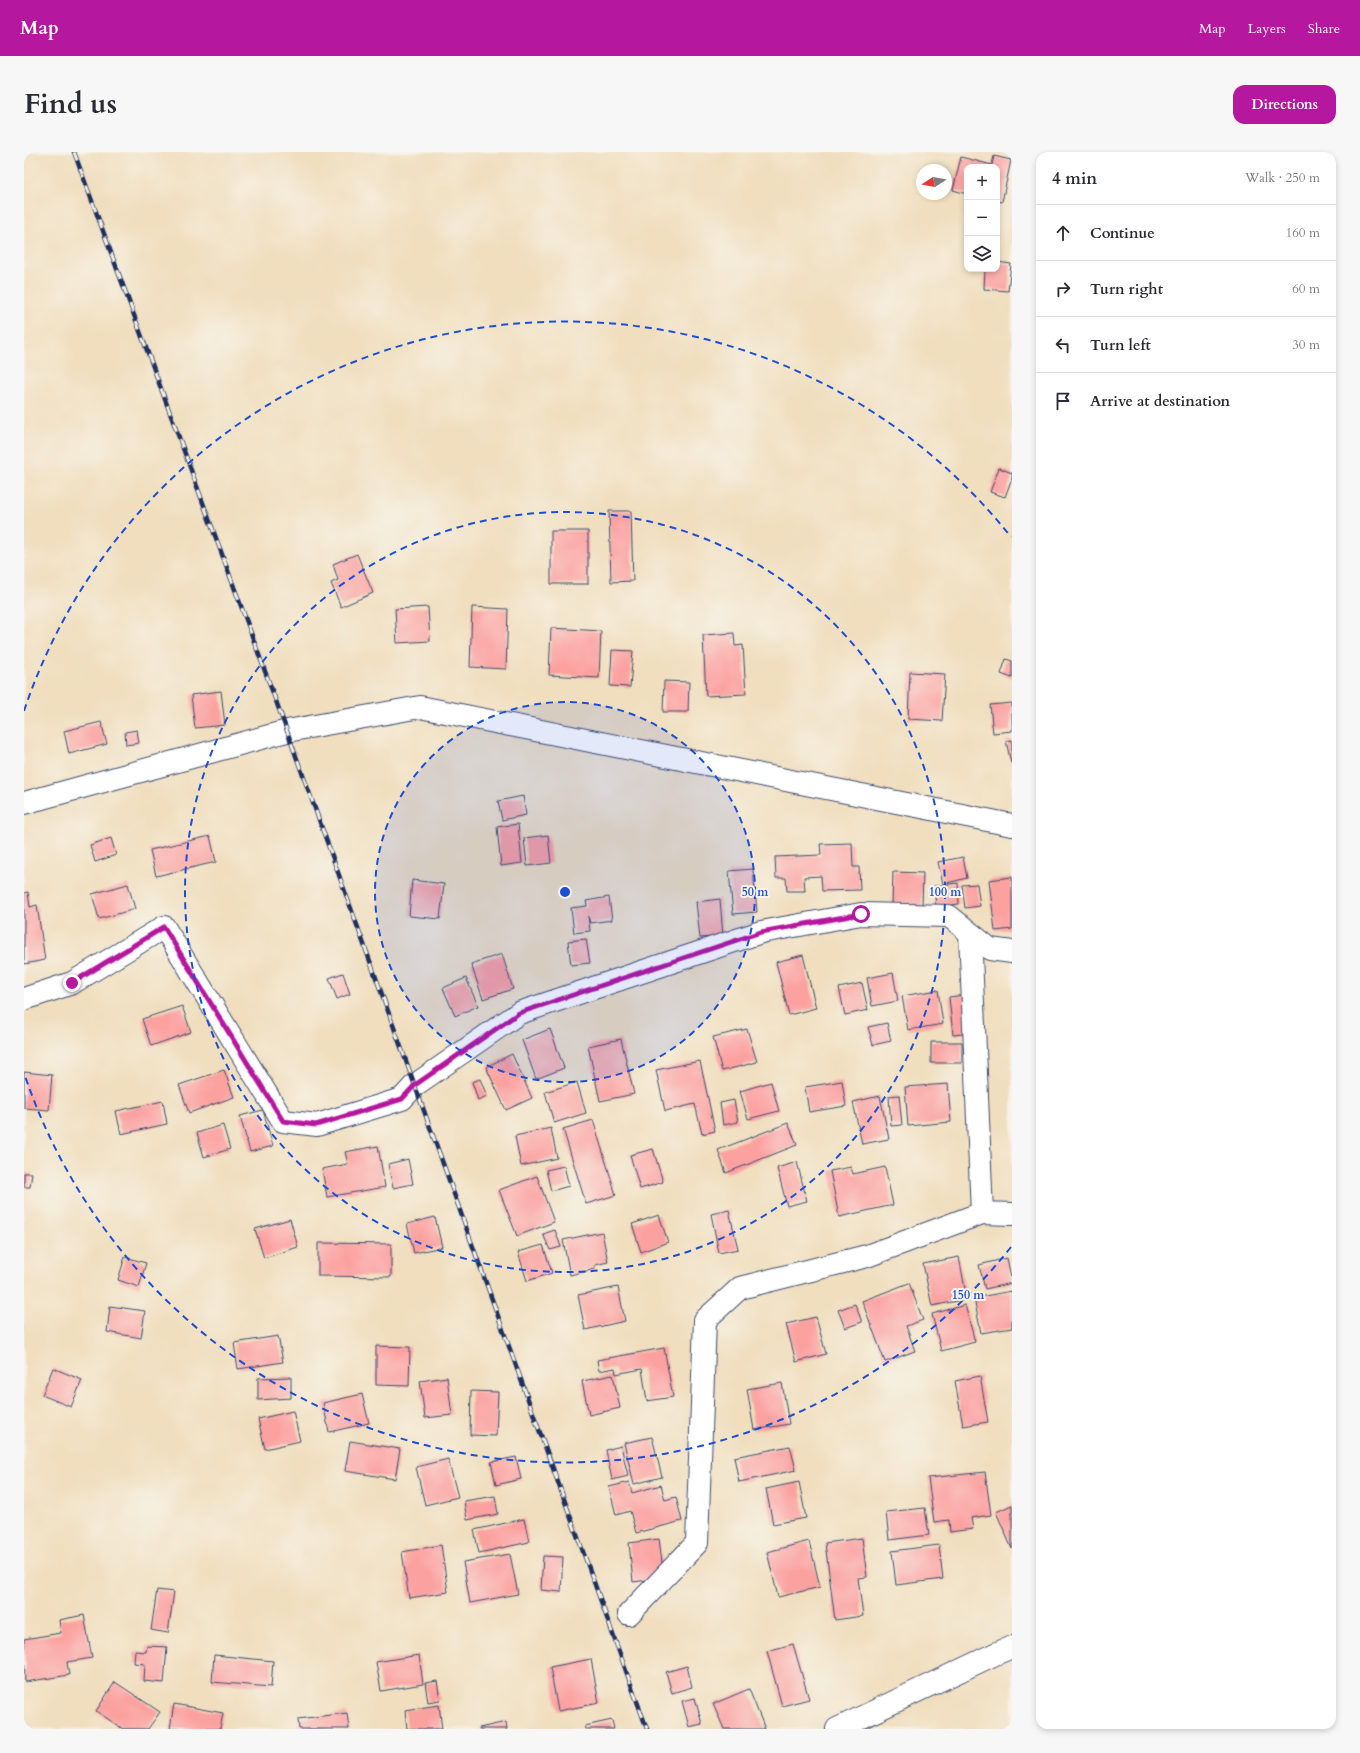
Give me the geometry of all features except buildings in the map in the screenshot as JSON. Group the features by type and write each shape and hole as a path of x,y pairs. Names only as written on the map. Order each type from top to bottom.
{"street":[{"path":"24,803 287,731 420,707 1012,824"},
{"path":"24,999 72,983 164,927 283,1121 316,1125 402,1099 415,1085 519,1013 761,932 861,914 949,916 990,949 1012,952"},
{"path":"970,933 982,1213"},
{"path":"629,1614 697,1543 705,1320 740,1288 867,1256 982,1213 1012,1214"},
{"path":"837,1729 1012,1647"}],"railway":[{"path":"74,152 287,731 647,1729"}],"route":[{"path":"72,983 164,927 283,1121 316,1125 402,1099 415,1085 519,1013 761,932 861,914"}]}
